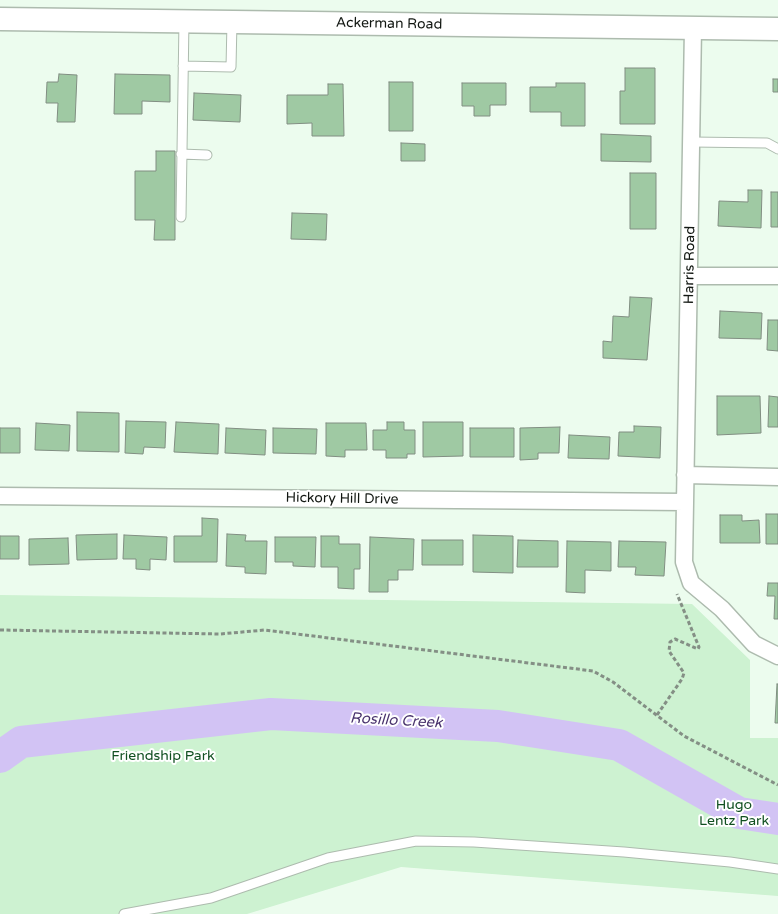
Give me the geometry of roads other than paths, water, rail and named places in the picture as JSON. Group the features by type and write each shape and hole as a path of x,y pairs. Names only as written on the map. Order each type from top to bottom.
{"street":[{"name":"Ackerman Road","path":"0,19 778,29"},
{"name":"Harris Road","path":"693,28 684,562 691,583 722,609 754,644 778,656"},
{"path":"690,276 778,276"},
{"path":"685,475 778,477"},
{"name":"Hickory Hill Drive","path":"0,496 685,502"}],"lane":[{"path":"181,218 184,20"},
{"path":"183,66 231,67 232,22"},
{"path":"692,142 767,143 778,149"},
{"path":"181,154 207,155"},
{"path":"124,914 211,898 328,858 416,841 474,842 624,852 730,862 778,869"}],"waterway":[{"name":"Rosillo Creek","path":"0,757 21,742 271,714 498,726 619,745 739,813 778,819"}],"park label":[{"name":"Friendship Park","path":"163,756"},
{"name":"Hugo Lentz Park","path":"734,814"}]}
